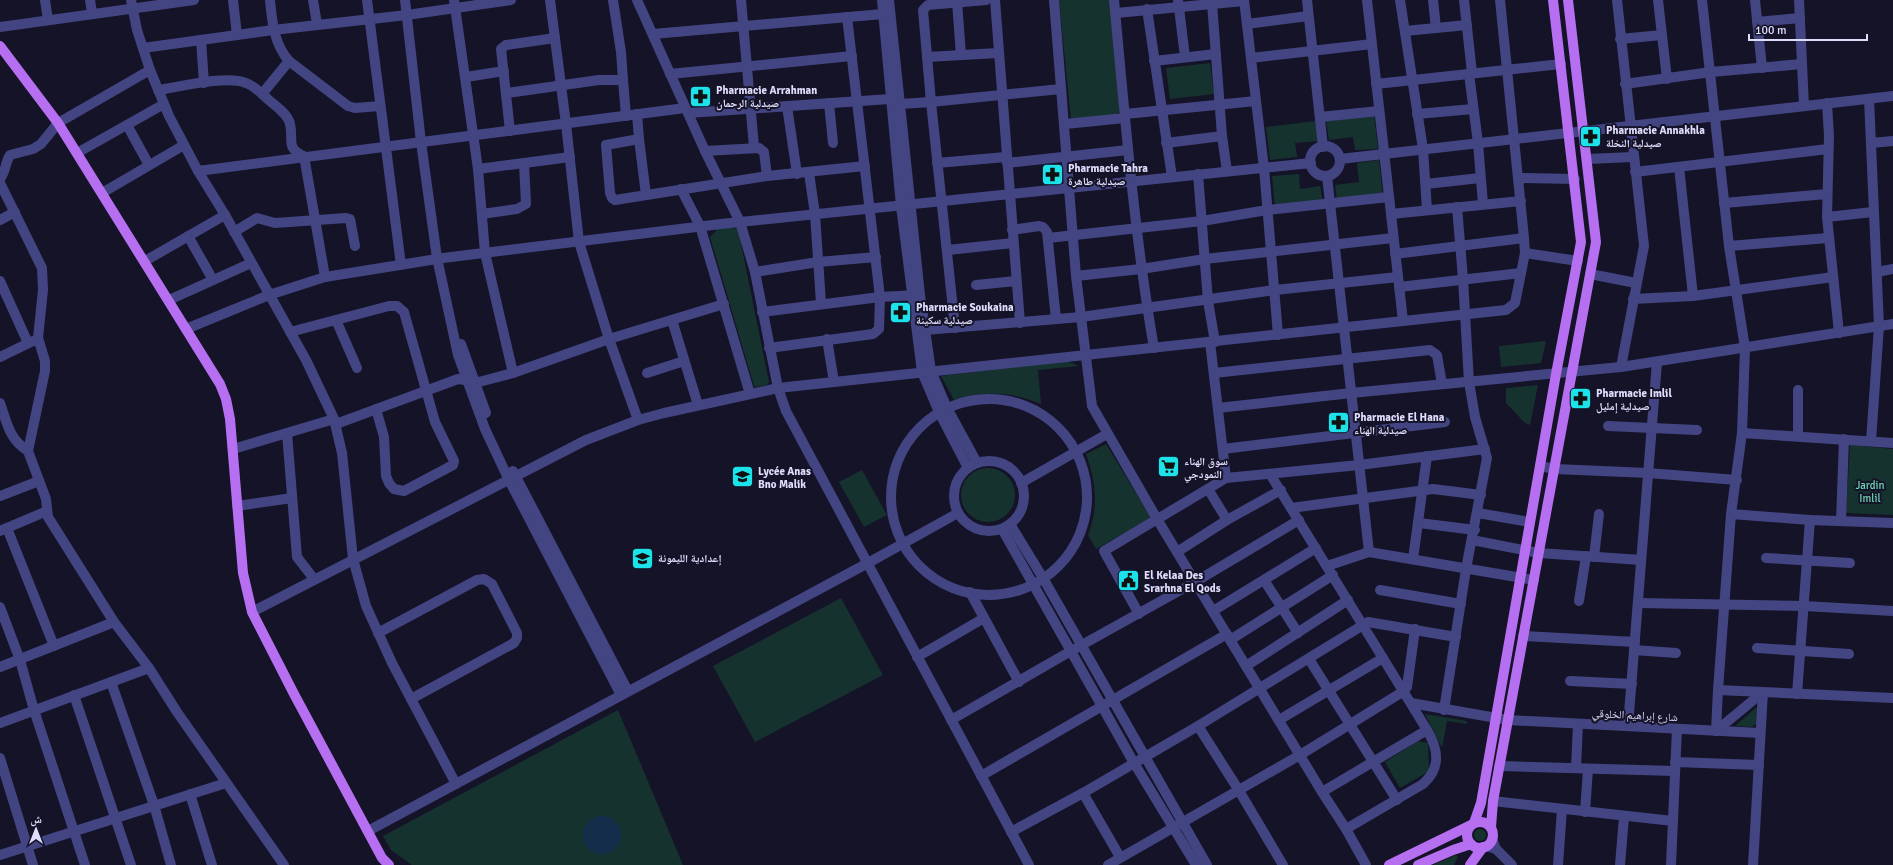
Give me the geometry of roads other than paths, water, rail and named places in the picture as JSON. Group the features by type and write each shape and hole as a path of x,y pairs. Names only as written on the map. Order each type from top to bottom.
{"main road":[{"path":"1465,865 1471,844 1468,841 1467,832 1473,824 1481,803 1556,374 1578,261 1581,233 1553,0"},
{"path":"1470,865 1490,845 1493,831 1491,827 1493,801 1499,766 1596,242 1568,0"},
{"path":"0,46 58,123 186,329 214,371 224,394 230,419 243,573 252,612 382,858 389,865"},
{"path":"1389,865 1473,824 1485,822 1491,827"},
{"path":"1418,865 1471,844 1490,845"}],"street":[{"path":"45,0 48,20"},
{"path":"90,0 92,14"},
{"path":"0,27 92,14 132,4 194,0"},
{"path":"233,0 237,35"},
{"path":"270,0 273,30 285,56 289,61 348,106 355,108 380,106"},
{"path":"313,0 317,24"},
{"path":"367,0 401,265"},
{"path":"405,0 411,14"},
{"path":"412,0 411,14 424,141 440,258 450,326 465,378 485,429 624,693"},
{"path":"143,48 317,24 411,14 455,4 511,0"},
{"path":"550,0 579,242 609,339 638,420"},
{"path":"613,0 621,52 626,116"},
{"path":"638,0 705,151 740,222 755,272 769,348 778,388 786,411 1029,865"},
{"path":"741,0 754,147"},
{"path":"882,0 890,99 906,206 916,295 927,372 968,468"},
{"path":"889,0 900,104 906,206"},
{"path":"955,328 948,250 941,201 931,102 924,8 928,5 986,0"},
{"path":"995,0 1001,94 1020,323"},
{"path":"1054,0 1068,157 1076,276 1092,406 1157,519 1322,792 1346,829 1366,865"},
{"path":"1114,0 1131,182 1141,269 1154,348"},
{"path":"1116,13 1179,3 1212,3 1244,0 1264,168 1278,335"},
{"path":"1307,0 1323,147"},
{"path":"1367,0 1402,321"},
{"path":"1400,0 1411,80 1423,149 1427,210"},
{"path":"1433,0 1436,28"},
{"path":"1464,0 1483,204"},
{"path":"252,612 586,440 638,420 698,405 778,388 1506,310 1512,307 1515,303 1525,253 1519,178 1500,0"},
{"path":"1617,0 1620,39 1644,246 1621,367"},
{"path":"1658,0 1667,79"},
{"path":"1702,0 1716,116 1729,246 1745,348 1742,433 1737,480 1731,514 1716,731"},
{"path":"1755,0 1762,68"},
{"path":"1799,0 1804,106"},
{"path":"957,2 961,55"},
{"path":"1179,3 1185,57"},
{"path":"1212,3 1222,136 1227,172"},
{"path":"132,4 150,70 164,104 198,171 225,215 317,382 335,422 342,453 353,560 366,606 411,699 456,784"},
{"path":"455,4 474,135 485,253 513,373"},
{"path":"1147,9 1172,177"},
{"path":"652,34 883,14"},
{"path":"1247,24 1308,16"},
{"path":"769,348 873,334 879,329 880,297 876,257 847,17"},
{"path":"1757,22 1800,18"},
{"path":"1404,31 1466,25"},
{"path":"1620,39 1662,35"},
{"path":"510,131 501,53 503,46 555,38"},
{"path":"201,40 204,83"},
{"path":"1251,58 1372,44"},
{"path":"927,57 998,53"},
{"path":"1154,61 1216,54"},
{"path":"670,74 852,56"},
{"path":"262,94 289,61"},
{"path":"1376,84 1561,64"},
{"path":"1625,84 1711,72 1802,64"},
{"path":"0,178 4,173 5,163 10,155 33,149 41,144 58,123 150,70"},
{"path":"466,77 504,71"},
{"path":"506,92 599,80 623,80"},
{"path":"158,90 204,83 240,81 251,86 262,94 286,115 290,124 292,148 296,153 304,156"},
{"path":"198,171 304,156 385,147 637,114 687,110 750,109 890,99 900,104 1062,89"},
{"path":"1340,159 1893,96"},
{"path":"1869,99 1879,326 1871,441"},
{"path":"1065,124 1162,110 1256,101"},
{"path":"829,103 833,142"},
{"path":"1828,103 1828,238 1839,333"},
{"path":"77,153 164,104"},
{"path":"787,106 797,174"},
{"path":"1417,114 1473,109"},
{"path":"1320,117 1379,111"},
{"path":"637,114 646,195"},
{"path":"127,125 149,165"},
{"path":"1166,143 1222,136"},
{"path":"639,139 606,145 610,193 612,198 615,200 767,176 809,173 865,166"},
{"path":"1871,143 1893,141"},
{"path":"102,193 184,145"},
{"path":"705,151 754,147 759,148 764,152 767,176"},
{"path":"1323,147 1328,147 1336,151 1340,159 1338,168 1331,175 1327,176 1322,176 1314,171 1310,163 1312,154 1319,148 1323,147"},
{"path":"1635,172 1828,149"},
{"path":"937,163 1068,157 1128,150"},
{"path":"304,156 325,277"},
{"path":"478,169 570,157"},
{"path":"1587,159 1633,157"},
{"path":"482,214 517,209 526,204 524,163"},
{"path":"186,329 269,295 325,277 440,258 700,226 870,208 906,206 941,201 1310,163"},
{"path":"1679,167 1693,296"},
{"path":"809,173 815,214 821,303"},
{"path":"1198,174 1208,301 1213,342 1214,373 1226,478"},
{"path":"1327,176 1369,552"},
{"path":"1426,184 1480,178"},
{"path":"1519,178 1574,179"},
{"path":"0,183 42,268 43,290 38,338 45,361 46,371 28,451 46,499 47,511 51,524 114,622 149,668 226,783 284,865"},
{"path":"681,189 700,226 750,394"},
{"path":"1724,203 1827,194"},
{"path":"1048,238 1202,221 1267,210 1389,197"},
{"path":"1391,214 1521,201"},
{"path":"1444,710 1466,569 1486,468 1485,450 1475,417 1468,382 1463,279 1457,207"},
{"path":"0,220 15,212"},
{"path":"1827,217 1873,212"},
{"path":"145,261 225,215"},
{"path":"234,232 257,218 276,223 346,218 350,220 355,246"},
{"path":"1012,230 1039,226 1045,229 1048,238 1056,319"},
{"path":"188,236 213,280"},
{"path":"1076,276 1141,269 1205,259 1393,238"},
{"path":"1395,254 1524,238"},
{"path":"1729,246 1828,238"},
{"path":"948,250 1013,244"},
{"path":"1525,253 1578,261"},
{"path":"755,272 818,262 876,257"},
{"path":"440,258 455,322 488,418 512,478"},
{"path":"169,300 251,263"},
{"path":"1877,272 1893,269"},
{"path":"925,330 1056,319 1208,301 1275,290 1339,284 1463,279 1521,273"},
{"path":"1590,274 1636,283"},
{"path":"1633,298 1693,296 1833,277"},
{"path":"976,285 1016,280"},
{"path":"0,281 28,343"},
{"path":"762,312 821,303 916,295"},
{"path":"916,295 925,330 927,372"},
{"path":"233,449 287,433 335,422 376,409 458,379 465,378 475,382 513,373 609,339 724,304"},
{"path":"290,332 389,306 401,308 404,312 434,422 454,463 450,467 404,491 394,489 386,476 384,437 376,409"},
{"path":"336,320 357,368"},
{"path":"672,320 698,405"},
{"path":"1218,408 1351,393 1621,367 1893,324"},
{"path":"0,357 38,338"},
{"path":"827,339 834,382"},
{"path":"1214,373 1348,360 1430,350 1437,355 1442,384"},
{"path":"647,373 684,361"},
{"path":"1628,726 1657,362"},
{"path":"1798,390 1798,436"},
{"path":"976,399 1006,400 1013,402 1034,410 1058,427 1076,451 1083,469 1087,488 1083,525 1074,546 1060,564 1038,581 1013,591 992,594 970,592 943,583 920,566 902,543 892,514 890,495 894,470 904,447 915,432 943,410 976,399"},
{"path":"0,403 12,436 18,444 28,451"},
{"path":"943,410 977,463"},
{"path":"1223,449 1445,422"},
{"path":"1608,426 1697,430"},
{"path":"287,433 297,557 314,579"},
{"path":"1742,433 1893,443"},
{"path":"1021,483 1107,434"},
{"path":"1841,521 1844,439"},
{"path":"1139,614 1104,552 1226,478 1359,465 1485,450"},
{"path":"1413,560 1427,456"},
{"path":"990,462 1003,465 1014,472 1021,483 1024,498 1020,513 1006,527 990,531 977,530 966,523 958,513 954,501 954,489 959,477 968,468 977,463 990,462"},
{"path":"1540,466 1737,480"},
{"path":"1270,474 1404,691 1435,746 1436,756 1434,772 1423,784 1346,829"},
{"path":"0,496 39,480"},
{"path":"1208,489 1227,520"},
{"path":"1291,508 1422,490 1446,489 1481,495"},
{"path":"1177,552 1227,520 1281,490"},
{"path":"237,506 292,498"},
{"path":"47,511 4,529 54,646"},
{"path":"368,831 868,564 902,543 958,513"},
{"path":"1478,513 1530,522"},
{"path":"1579,602 1599,514"},
{"path":"1731,514 1893,524"},
{"path":"952,720 1071,651 1195,582 1299,520"},
{"path":"1797,694 1799,651 1808,560 1810,520"},
{"path":"1419,522 1473,535 1525,552 1641,560"},
{"path":"1006,527 1038,581 1082,646 1145,756 1196,865"},
{"path":"1213,611 1316,548"},
{"path":"1327,566 1369,552 1534,580"},
{"path":"1766,558 1850,563"},
{"path":"981,776 1113,700 1282,608 1333,575"},
{"path":"378,633 480,579 487,580 492,584 503,605 517,633 517,638 514,643 411,699"},
{"path":"1264,580 1298,633"},
{"path":"1038,581 1071,651 1134,763 1207,865"},
{"path":"1380,590 1460,604"},
{"path":"970,592 1019,682"},
{"path":"1246,666 1348,600"},
{"path":"1638,603 1804,606 1893,611"},
{"path":"0,607 20,660 34,710 85,865"},
{"path":"918,657 984,618"},
{"path":"0,667 114,622"},
{"path":"1011,832 1083,793 1198,726 1368,622 1456,637"},
{"path":"1083,793 1113,863 1238,789 1300,755 1404,691 1407,687 1415,629"},
{"path":"1523,636 1634,646 1676,653"},
{"path":"1757,648 1850,654"},
{"path":"1279,720 1383,658"},
{"path":"1309,659 1397,800"},
{"path":"0,723 149,668"},
{"path":"1570,681 1632,684"},
{"path":"111,682 154,805 171,865"},
{"path":"1718,690 1893,698"},
{"path":"1716,731 1763,692"},
{"path":"1753,865 1763,692"},
{"path":"74,695 131,865"},
{"name":"شارع إبراهيم الخلوقي","path":"1411,703 1496,719 1760,733"},
{"path":"1576,768 1578,724"},
{"path":"1198,726 1238,789 1283,865"},
{"path":"1671,865 1677,729"},
{"path":"1322,792 1427,730"},
{"path":"0,758 33,865"},
{"path":"1499,766 1588,769 1759,765"},
{"path":"1585,812 1588,769"},
{"path":"0,856 116,817 226,783"},
{"path":"190,794 212,865"},
{"path":"1493,801 1624,817 1672,821"},
{"path":"1558,865 1562,809"},
{"path":"1620,865 1624,817"},
{"path":"1490,845 1512,865"}],"water":[{"path":"602,816 615,822 621,835 615,848 602,854 589,848 583,835 589,822"}],"place":[{"name":"Pharmacie Arrahman صيدلية الرحمان","path":"701,96"},
{"name":"Pharmacie Annakhla صيدلية النخلة","path":"1591,136"},
{"name":"Pharmacie Tahra صيدلية طاهرة","path":"1053,174"},
{"name":"Pharmacie Soukaina صيدلية سكينة","path":"900,313"},
{"name":"Pharmacie Imlil صيدلية إمليل","path":"1581,399"},
{"name":"Pharmacie El Hana صيدلية الهناء","path":"1338,423"},
{"name":"سوق الهناء النمودجي","path":"1168,467"},
{"name":"Lycée Anas Bno Malik","path":"742,477"},
{"name":"إعدادية الليمونة","path":"643,558"},
{"name":"El Kelaa Des Srarhna El Qods","path":"1128,581"}],"park label":[{"name":"Jardin Imlil","path":"1870,491"}]}
